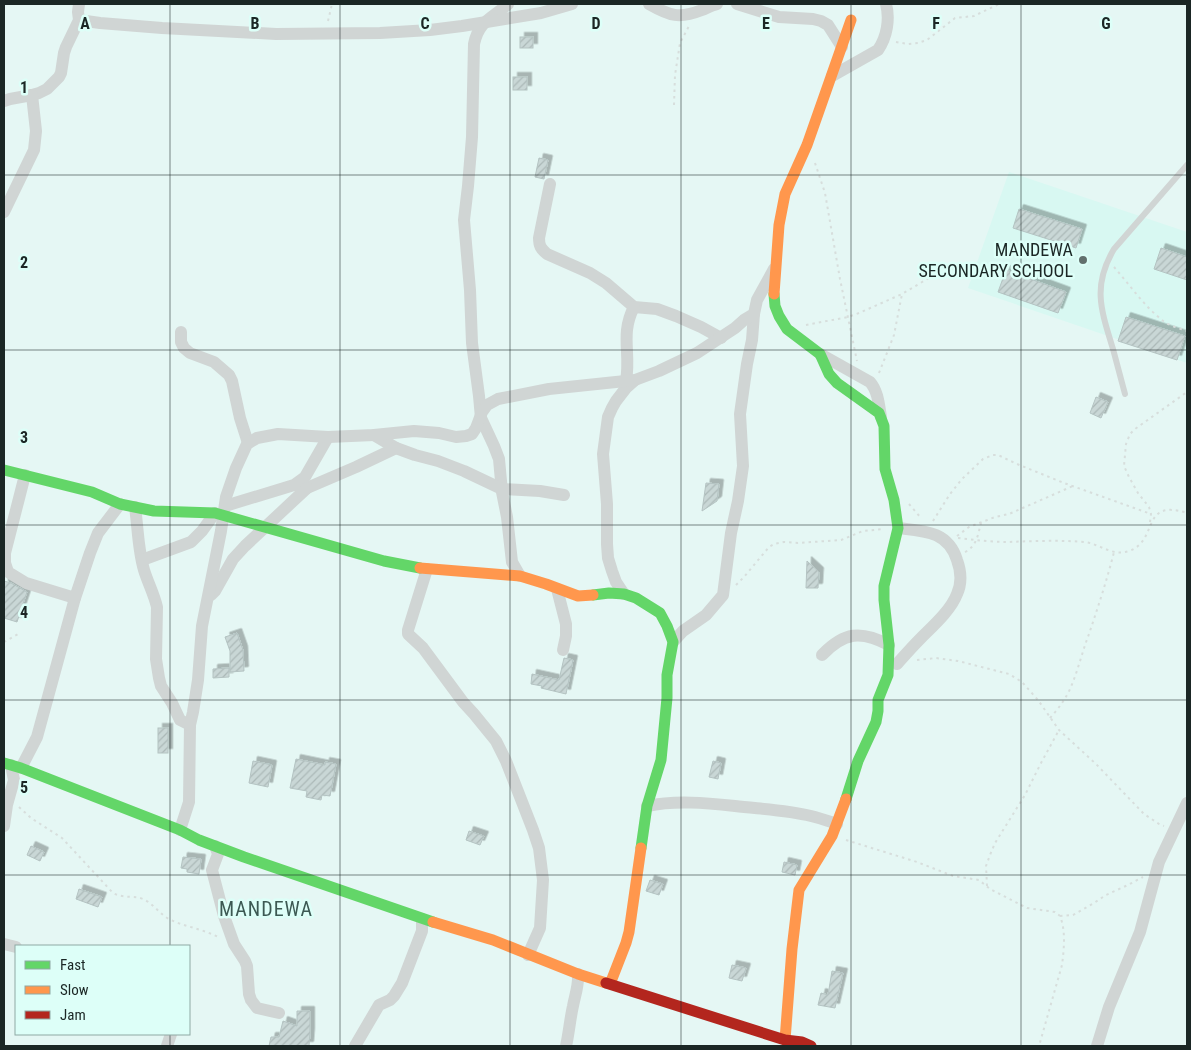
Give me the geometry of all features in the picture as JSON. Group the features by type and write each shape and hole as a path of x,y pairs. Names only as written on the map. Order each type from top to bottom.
{"street":[{"path":"4,101 10,98 32,95 47,89 59,77 66,47 79,20 79,4"},
{"path":"508,4 485,21 478,30 474,44 471,146 464,220 472,343 480,418 499,458 512,562 520,576"},
{"path":"79,20 188,30 276,34 380,33 430,30 541,13 572,4"},
{"path":"650,4 669,15 678,16 717,4"},
{"path":"737,4 779,17 814,18 828,25 842,47"},
{"path":"832,76 878,50 884,38 888,16 886,4"},
{"path":"785,1040 798,890 821,855 834,830 850,789 858,761 876,722 880,693 888,675 890,645 884,586 898,528 894,500 885,469 884,426 876,393 869,383 820,354 787,329 775,306 775,267 779,225 785,194 807,145 851,20"},
{"path":"4,212 34,150 36,131 32,95"},
{"path":"550,184 539,238 539,245 542,250 590,273 606,283 634,307 657,309 701,327 721,338"},
{"path":"673,642 683,631 706,615 723,594 731,533 743,466 740,414 752,340 754,314 757,300 775,267"},
{"path":"624,594 616,582 608,558 607,504 603,454 608,417 616,401 631,380 628,367 626,333 630,314 634,307"},
{"path":"180,830 189,802 190,726 198,680 202,626 221,511 236,468 248,443 257,438 278,434 328,437 421,431 461,437 472,434 487,405 498,399 549,389 631,380 659,371 697,353 754,314"},
{"path":"181,332 181,342 184,348 190,353 214,362 229,375 232,380 240,418 248,443"},
{"path":"820,354 829,374 837,384 874,408 882,419"},
{"path":"374,435 396,448 447,465 502,489 540,491 564,495"},
{"path":"4,470 92,492 120,504 164,511 193,513 221,511 294,485 305,477 328,437"},
{"path":"208,598 215,590 233,559 264,527 307,488 396,448"},
{"path":"25,475 5,553 5,563 8,572 26,583 75,598"},
{"path":"282,489 307,488"},
{"path":"4,826 14,780 12,765 37,737 85,567 98,533 120,504"},
{"path":"136,507 142,560 157,607 157,665 161,686 180,720 190,726"},
{"path":"221,511 264,527 384,561 427,569 520,576 578,596 609,593 624,594 636,598 660,613 673,642 667,675 664,738 661,760 647,806 629,932 610,984"},
{"path":"142,560 191,542 221,511"},
{"path":"897,664 936,623 955,599 960,582 960,569 956,556 949,545 939,536 923,531 898,528"},
{"path":"427,569 408,634 423,648 458,696 496,741 506,761 539,848 543,880 540,928 528,954"},
{"path":"557,589 566,624 563,650"},
{"path":"822,655 839,640 850,636 864,635 874,637 890,645"},
{"path":"12,765 180,830 244,857 422,919 494,940 578,974 785,1040 802,1042 811,1046"},
{"path":"647,806 659,803 680,802 785,812 811,816 834,830"},
{"path":"1097,1046 1109,1008 1140,932 1160,862 1187,803"},
{"path":"215,846 218,854 212,870 224,916 234,944 247,966 251,1000 255,1007 279,1013"},
{"path":"355,1046 379,1005 390,1000 402,983 422,931 422,919"},
{"path":"566,1046 578,974"}],"lane":[{"path":"1125,394 1100,302 1101,286 1108,260 1114,248 1187,165"}],"path":[{"path":"328,34 328,21 332,4"},
{"path":"884,38 898,43 918,43 927,40 956,18 974,16 999,4"},
{"path":"674,105 675,75 680,43 699,11"},
{"path":"807,145 817,167 825,193 858,364 869,383"},
{"path":"1108,260 1162,321 1187,331"},
{"path":"787,329 848,317 902,294 934,275 952,269"},
{"path":"869,383 894,335 902,294"},
{"path":"1150,524 1151,514 1149,507 1138,493 1124,466 1126,444 1130,434 1187,392"},
{"path":"928,528 962,479 983,459 998,455 1073,486 1151,514"},
{"path":"1073,486 1009,514 969,527 955,537 1007,542 1087,542 1121,553 1138,546 1146,536 1150,524 1157,513 1171,510 1187,513"},
{"path":"956,556 969,551 973,546 982,523"},
{"path":"723,594 734,588 769,547 774,544 841,540 864,531 898,528"},
{"path":"1050,718 1070,690 1106,583 1114,552"},
{"path":"4,642 18,634"},
{"path":"897,664 936,658 958,661 1009,674 1030,689 1059,730 1096,764 1144,814 1159,824 1175,830"},
{"path":"987,887 986,866 995,844 1025,795 1059,730"},
{"path":"10,795 16,805 62,838 113,893 120,896 141,898 169,919 210,933 234,944"},
{"path":"834,830 953,876 979,880 987,887 1027,908 1055,912 1060,916 1064,928 1062,965 1038,1046"},
{"path":"1060,916 1073,915 1145,875"}],"shaded area":[{"name":"MANDEWA SECONDARY SCHOOL","path":"1009,172 1187,232 1187,363 968,288"}],"building":[{"path":"520,37 533,37 533,48 520,48"},
{"path":"513,77 527,77 527,90 513,90"},
{"path":"539,158 548,160 544,179 535,177"},
{"path":"1019,209 1082,229 1076,248 1013,228"},
{"path":"1161,248 1187,257 1187,280 1154,269"},
{"path":"1006,270 1066,292 1058,313 998,292"},
{"path":"1126,317 1185,336 1177,360 1118,341"},
{"path":"1096,397 1108,402 1101,418 1090,413"},
{"path":"706,483 719,484 717,501 702,511"},
{"path":"807,561 819,572 818,588 806,588"},
{"path":"4,581 27,592 17,622 4,618"},
{"path":"237,633 243,650 244,671 230,672 230,651 225,637"},
{"path":"564,658 573,660 566,694 531,684 532,674 559,680"},
{"path":"229,668 229,677 213,678 213,669"},
{"path":"158,728 168,728 168,753 158,753"},
{"path":"296,759 325,765 325,762 336,764 330,796 322,795 321,800 306,797 307,791 290,788"},
{"path":"253,761 272,765 268,787 249,783"},
{"path":"713,761 721,763 718,779 709,777"},
{"path":"469,831 484,836 480,845 466,840"},
{"path":"31,846 44,852 40,861 27,855"},
{"path":"183,857 201,859 199,874 187,872 187,869 181,868"},
{"path":"784,862 797,865 795,875 782,872"},
{"path":"650,880 663,884 659,895 646,891"},
{"path":"79,889 102,897 98,907 76,899"},
{"path":"732,965 746,968 742,981 729,978"},
{"path":"832,971 843,973 835,1008 818,1005 821,993 828,995"},
{"path":"297,1011 310,1011 309,1046 269,1046 271,1037 279,1037 283,1021 297,1026"}],"traffic: fast":[{"path":"774,294 775,306 787,329 820,354 829,374 837,383 879,413 884,426 885,469 894,500 898,528 884,586 889,645 888,675 878,700 876,722 858,761 846,799"},
{"path":"4,470 92,492 120,504 154,511 215,513 384,561 420,568"},
{"path":"593,595 624,594 636,598 660,613 673,642 667,675 667,698 661,760 647,806 641,848"},
{"path":"4,763 180,830 199,840 244,857 433,922"}],"traffic: slow":[{"path":"774,294 779,225 785,194 807,145 851,20"},
{"path":"420,568 520,576 578,596 593,595"},
{"path":"785,1040 799,890 832,836 846,799"},
{"path":"610,984 629,932 641,848"},
{"path":"433,922 493,940 578,974 606,983"}],"traffic: jam":[{"path":"606,983 785,1040 802,1042 811,1046"}],"place":[{"name":"MANDEWA SECONDARY SCHOOL","path":"1083,260"}],"district":[{"name":"MANDEWA","path":"266,909"}]}
